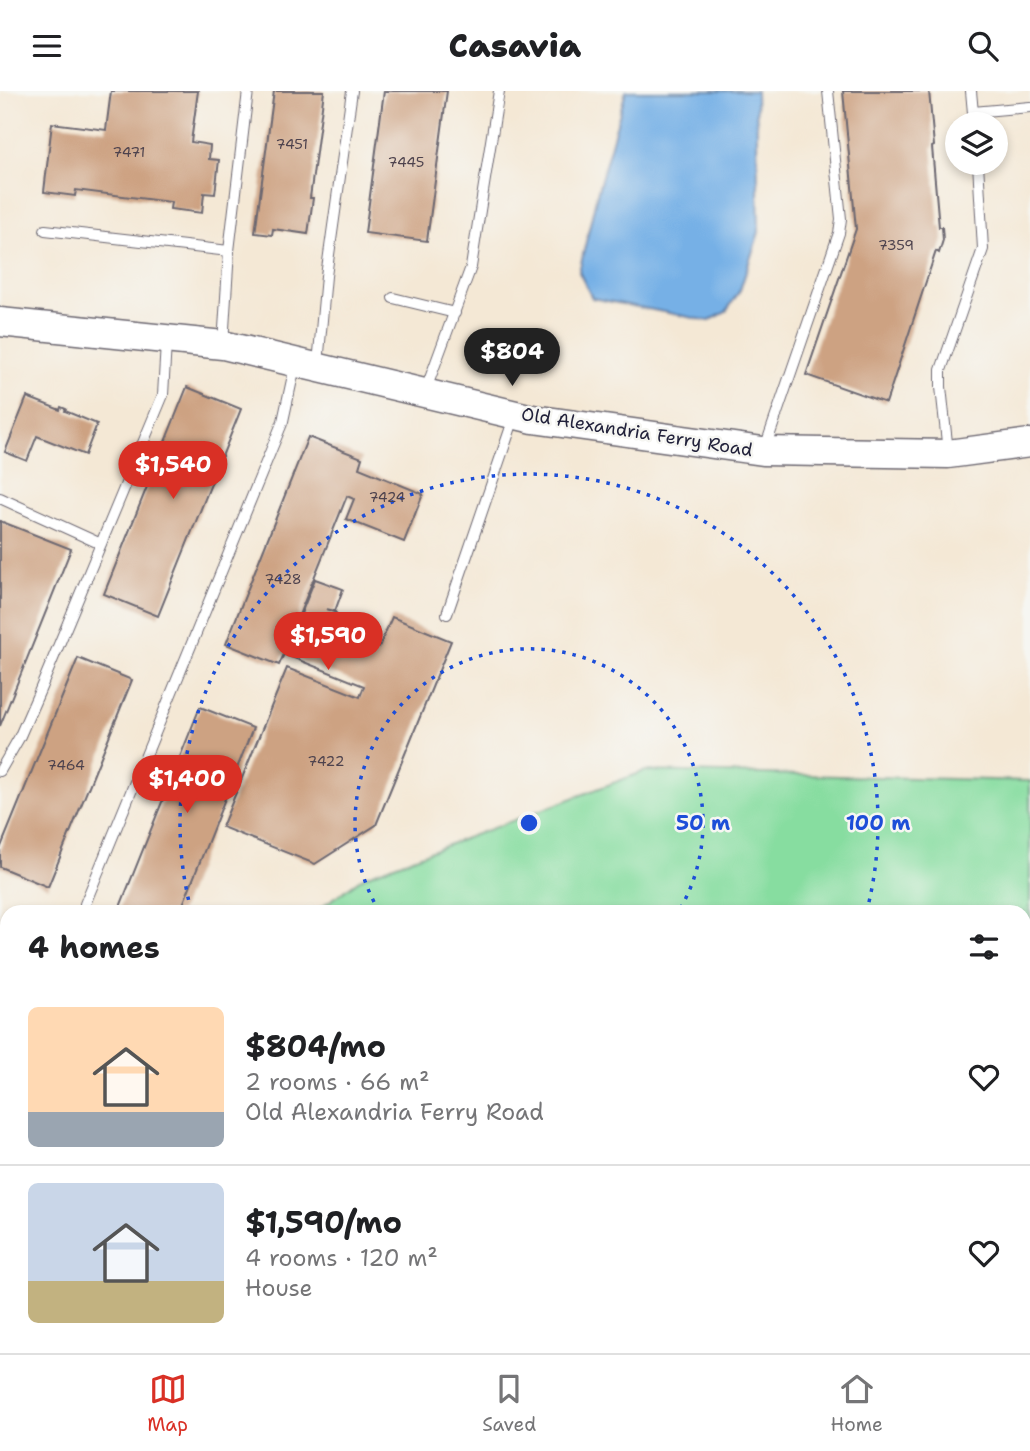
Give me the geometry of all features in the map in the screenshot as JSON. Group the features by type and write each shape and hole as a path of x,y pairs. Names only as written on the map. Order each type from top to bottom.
{"main road":[{"name":"Old Alexandria Ferry Road","path":"0,322 223,345 515,414 763,451 948,454 1030,443"}],"lane":[{"path":"223,345 229,251 248,91"},
{"path":"85,904 307,365 326,276 352,91"},
{"path":"425,393 471,267 499,91"},
{"path":"763,451 839,233 841,219 828,91"},
{"path":"971,91 973,112 1030,107"},
{"path":"948,454 940,387 941,370 983,249 979,175"},
{"path":"45,230 229,251"},
{"path":"393,298 455,313"},
{"path":"0,771 35,702 163,395 167,339"},
{"path":"447,614 515,414"},
{"path":"0,498 101,544"}],"green space":[{"path":"645,771 1030,781 1030,905 325,905 365,876"}],"water":[{"path":"626,91 756,91 759,232 740,290 726,312 709,321 592,298 579,272 597,194"}],"building":[{"path":"111,91 198,91 191,142 210,145 209,159 219,160 215,194 204,193 202,213 170,209 171,202 76,190 75,196 44,192 52,123 106,130"},
{"path":"274,91 324,91 308,234 273,229 272,235 255,233"},
{"path":"384,91 447,91 427,241 365,233"},
{"path":"843,91 929,91 939,227 942,227 943,240 939,253 936,251 886,403 806,375 856,229"},
{"path":"187,387 241,409 158,616 104,594"},
{"path":"27,397 60,410 61,407 97,424 85,455 37,436 27,461 5,452"},
{"path":"308,437 362,458 359,468 423,494 404,542 346,519 354,499 347,496 299,615 379,647 392,617 451,641 376,825 315,864 222,827 287,668 360,697 364,686 284,654 279,665 226,644"},
{"path":"0,521 71,549 0,726"},
{"path":"315,579 343,589 335,611 326,609 336,613 331,626 301,614"},
{"path":"78,658 132,680 48,887 0,867 0,849"},
{"path":"200,707 253,728 183,905 121,905"}]}
